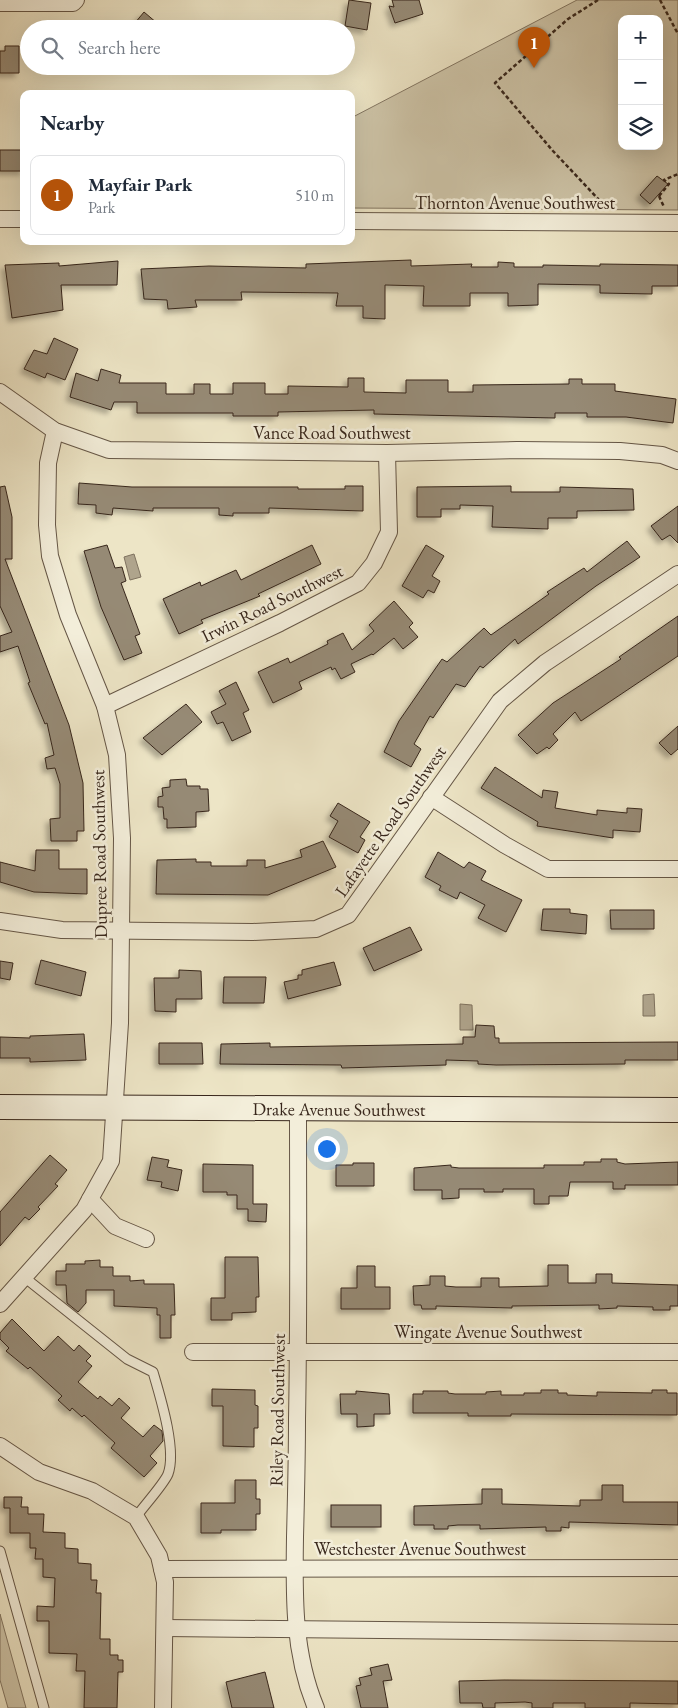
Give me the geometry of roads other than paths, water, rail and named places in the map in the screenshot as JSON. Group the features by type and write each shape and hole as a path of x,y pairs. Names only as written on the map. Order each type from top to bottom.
{"street":[{"path":"0,3 73,2 76,0"},
{"path":"0,219 20,220"},
{"name":"Thornton Avenue Southwest","path":"355,221 678,224"},
{"name":"Vance Road Southwest","path":"0,392 55,431 108,450 387,453 516,450 620,451 662,455 678,461"},
{"name":"Dupree Road Southwest","path":"0,1304 84,1210 111,1161 120,1022 122,838 117,755 105,706 68,615 50,556 47,525 48,463 55,431"},
{"name":"Irwin Road Southwest","path":"105,706 280,623 358,583 374,563 389,532 387,453"},
{"name":"Lafayette Road Southwest","path":"6,921 62,930 253,932 316,929 348,915 500,701 545,663 678,574"},
{"path":"431,797 505,846 548,869 678,869"},
{"name":"Drake Avenue Southwest","path":"0,1107 678,1110"},
{"name":"Riley Road Southwest","path":"298,1109 298,1352 295,1569 297,1642 309,1690 316,1708"},
{"path":"90,1199 115,1226 146,1239"},
{"name":"Wingate Avenue Southwest","path":"192,1352 678,1352"},
{"path":"0,1446 39,1472 92,1491 136,1517 159,1556 165,1582 163,1708"},
{"name":"Westchester Avenue Southwest","path":"162,1569 678,1568"},
{"path":"164,1628 678,1633"}],"lane":[{"path":"24,1277 127,1359 152,1372 162,1400 170,1448 168,1474 136,1517"},
{"path":"0,1551 44,1708"}],"place":[{"name":"Mayfair Park","path":"534,68"}]}
